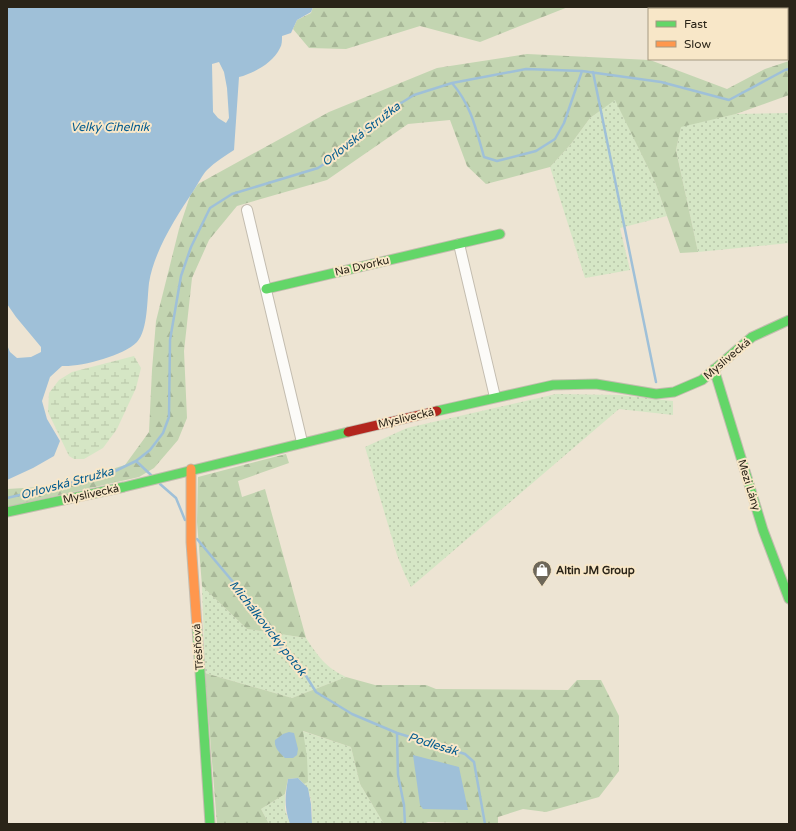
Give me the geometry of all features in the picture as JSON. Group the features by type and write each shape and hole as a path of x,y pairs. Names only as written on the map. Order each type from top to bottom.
{"street":[{"path":"247,210 302,442"},
{"name":"Na Dvorku","path":"266,289 500,234"},
{"path":"459,244 495,397"},
{"name":"Myslivecká","path":"7,512 142,482 302,442 495,397 553,385 596,384 656,394 674,392 702,380 752,337 789,320"},
{"name":"Mezi Lány","path":"714,369 763,530 789,599"},
{"name":"Třešňová","path":"191,470 191,542 210,824"}],"green space":[{"path":"313,7 568,7 480,42 420,26 346,49 309,48 293,29 297,20 311,13"},
{"path":"527,54 650,60 727,89 765,69 789,61 789,95 736,114 681,127 676,150 698,252 680,253 655,182 615,100 590,118 571,144 550,167 486,184 467,166 450,120 408,124 327,180 237,206 209,240 192,278 184,351 187,418 178,440 154,468 139,477 7,507 7,489 57,486 125,465 149,432 156,321 179,229 190,196 198,184 329,112 437,68"},
{"path":"615,99 655,182 667,216 620,228 630,270 585,278 550,167 571,144 590,118"},
{"path":"789,113 789,243 698,252 676,150 681,126 736,114"},
{"path":"134,356 141,368 136,388 117,429 103,448 84,459 74,459 69,456 48,412 49,393 59,380 72,372"},
{"path":"556,394 619,395 673,401 673,415 619,409 411,587 397,555 365,447 407,428"},
{"path":"286,454 289,463 238,481 242,497 265,489 306,638 247,629 202,586 197,522 198,477"},
{"path":"202,586 247,629 306,638 327,665 346,677 292,698 205,673"},
{"path":"205,673 292,698 346,677 375,685 426,685 436,689 568,690 577,680 601,680 619,716 619,771 599,797 546,812 523,809 498,817 498,824 428,822 424,824 384,824 360,784 351,747 303,731 307,757 308,782 304,784 298,778 288,779 285,794 261,809 269,824 217,824"},
{"path":"302,731 351,747 360,784 384,824 312,824 312,808 309,793 304,784 308,782"},
{"path":"285,794 285,810 290,824 269,824 261,809"}],"water":[{"name":"Velký Cihelník","path":"7,7 313,7 311,12 297,20 291,33 282,36 281,47 268,63 251,73 239,77 234,150 205,172 180,211 161,247 149,283 145,322 141,337 131,347 122,352 90,363 62,366 50,377 42,401 47,419 60,441 54,456 7,480 7,345 10,352 17,358 31,357 41,352 41,347 7,304","holes":["219,62 224,72 227,88 229,118 226,123 218,118 213,112 212,64"]},
{"path":"289,732 294,733 298,749 297,755 293,758 285,758 276,748 275,740 283,734"},
{"path":"413,755 459,767 468,810 423,809 420,805"},
{"path":"298,778 308,788 311,804 312,824 290,824 288,818 286,791 288,779"}],"waterway":[{"path":"452,83 526,69 582,71"},
{"name":"Orlovská Stružka","path":"7,498 109,474 136,461 150,450 163,433 169,417 170,340 181,276 191,247 210,208 232,194 318,168 339,154 385,113 414,95 452,83 459,91 468,109 484,157 497,161 536,151 555,139 564,123 582,71 661,82 729,100 789,69"},
{"path":"593,72 656,382"},
{"name":"Michálkovický potok","path":"136,461 151,475"},
{"name":"Michálkovický potok","path":"160,484 176,498 185,520"},
{"name":"Michálkovický potok","path":"197,539 270,626 280,647 298,663 316,692 352,714 397,733 398,775 404,805 405,824"},
{"name":"Podlesák","path":"397,733 465,754 474,762 485,824"}],"traffic: fast":[{"path":"266,289 500,234"},
{"path":"437,411 553,385 596,384 656,394 674,392 702,380 752,337 789,320"},
{"path":"714,369 763,530 789,599"},
{"path":"7,512 124,487 348,432"},
{"path":"197,627 210,824"}],"traffic: slow":[{"path":"191,469 191,542 197,627"}],"traffic: jam":[{"path":"348,432 437,411"}],"place":[{"name":"Altin JM Group","path":"542,587"}]}
